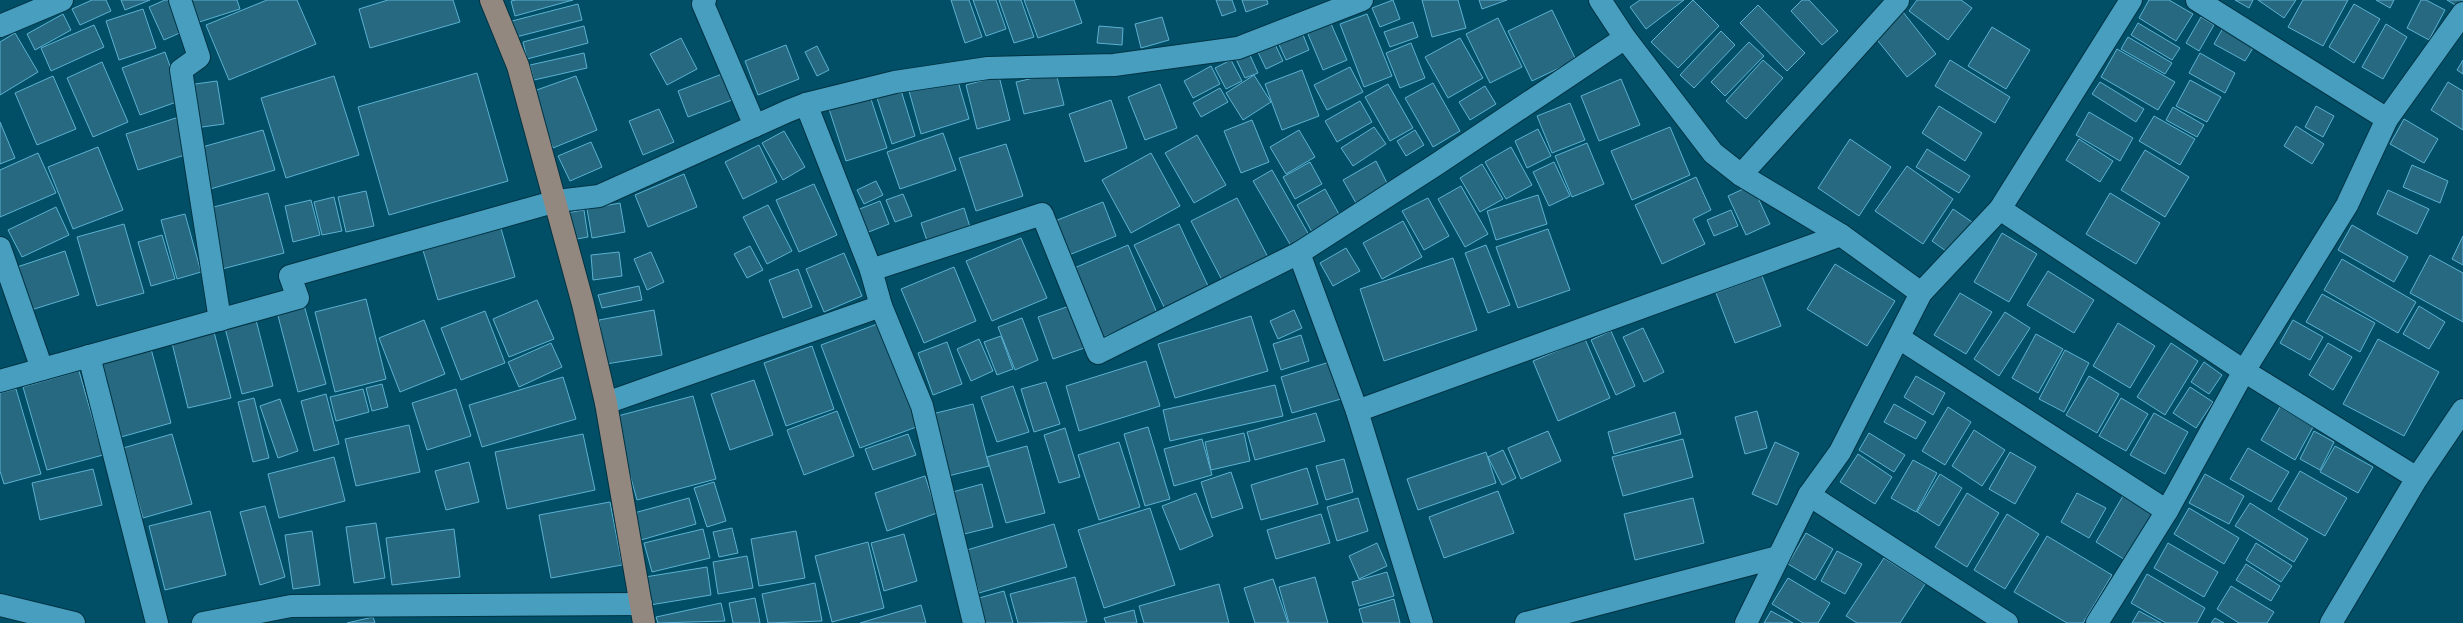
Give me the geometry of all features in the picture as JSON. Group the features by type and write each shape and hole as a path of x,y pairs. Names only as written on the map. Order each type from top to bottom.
{"main road":[{"path":"491,0 518,66 557,201 606,403 642,614"}],"street":[{"path":"0,26 62,0"},
{"path":"180,0 199,57 181,70 220,320"},
{"path":"705,0 703,4 755,126"},
{"path":"0,381 298,298 290,276 557,201 599,196 806,104 895,82 988,68 1114,65 1238,48 1362,0"},
{"path":"1600,0 1625,38 1713,153 1741,175 1841,235 1921,293"},
{"path":"1746,623 1809,495 1840,452 1921,293 2000,209 2131,0"},
{"path":"2197,0 2387,119"},
{"path":"1741,175 1898,1"},
{"path":"2097,623 2167,511 2244,371 2347,205 2387,119 2463,13"},
{"path":"871,270 1042,214 1098,353 1299,253 1438,164 1625,38"},
{"path":"806,104 871,270 881,306 922,406 974,623"},
{"path":"2000,209 2244,371 2416,478"},
{"path":"1357,411 1841,235"},
{"path":"0,248 42,369"},
{"path":"1299,253 1357,411 1422,623"},
{"path":"606,403 881,306"},
{"path":"1899,338 2167,511"},
{"path":"89,356 157,623"},
{"path":"2331,623 2416,478 2463,410"},
{"path":"1809,495 2007,623"},
{"path":"1526,623 1778,557"},
{"path":"0,605 74,623"},
{"path":"203,623 291,606 642,614"}],"building":[{"path":"92,0 106,0 111,11 80,25 72,9"},
{"path":"121,0 150,0 125,10"},
{"path":"165,0 170,0 184,31 164,40 149,7"},
{"path":"185,0 237,0 240,9 193,24"},
{"path":"267,0 297,0 316,44 229,80 206,25"},
{"path":"388,0 453,0 460,22 370,48 359,9"},
{"path":"573,0 515,16 511,1"},
{"path":"951,0 969,0 982,37 965,43"},
{"path":"973,0 996,0 1006,29 986,36"},
{"path":"999,0 1021,0 1034,37 1014,43"},
{"path":"1024,0 1074,0 1082,23 1038,38"},
{"path":"1216,0 1232,0 1236,11 1222,16"},
{"path":"1242,0 1267,0 1268,4 1246,12"},
{"path":"1393,0 1400,19 1380,27 1372,8"},
{"path":"1422,0 1458,0 1466,28 1432,37"},
{"path":"1479,0 1507,0 1482,9"},
{"path":"1640,0 1684,0 1646,29 1630,7"},
{"path":"1693,0 1719,26 1678,68 1651,42"},
{"path":"1802,0 1809,0 1838,31 1822,45 1791,11"},
{"path":"1917,0 1961,0 1972,8 1948,40 1909,11"},
{"path":"2149,0 2169,0 2193,14 2176,41 2139,18"},
{"path":"2235,0 2253,0 2249,8"},
{"path":"2258,0 2296,0 2284,18"},
{"path":"2303,0 2348,0 2323,46 2288,27"},
{"path":"2376,0 2394,0 2390,8"},
{"path":"2421,0 2426,0 2445,10 2429,40 2407,28"},
{"path":"2447,0 2463,0 2463,3 2460,8"},
{"path":"578,4 582,20 516,37 512,21"},
{"path":"2354,4 2380,19 2354,63 2329,47"},
{"path":"1758,5 1805,53 1787,71 1740,23"},
{"path":"143,9 156,48 119,60 106,21"},
{"path":"1552,10 1576,60 1532,81 1508,31"},
{"path":"1903,12 1936,54 1907,77 1874,36"},
{"path":"63,14 71,30 35,50 27,34"},
{"path":"1367,14 1392,76 1364,87 1340,24"},
{"path":"1162,17 1169,40 1141,48 1135,24"},
{"path":"1328,17 1347,60 1323,70 1305,27"},
{"path":"2201,17 2214,25 2199,51 2186,43"},
{"path":"1498,18 1522,67 1490,83 1466,34"},
{"path":"1413,22 1418,37 1390,47 1384,32"},
{"path":"2138,23 2180,48 2172,60 2131,35"},
{"path":"2386,24 2407,37 2383,79 2362,67"},
{"path":"94,25 104,47 51,71 41,48"},
{"path":"584,26 588,43 527,59 523,42"},
{"path":"1099,26 1123,28 1122,45 1097,43"},
{"path":"2224,26 2256,43 2245,61 2214,44"},
{"path":"1300,27 1309,50 1286,60 1276,38"},
{"path":"1992,27 2030,50 2006,89 1968,66"},
{"path":"1721,31 1735,45 1694,88 1680,75"},
{"path":"15,33 38,72 0,95 0,42"},
{"path":"2128,37 2172,63 2165,74 2121,49"},
{"path":"681,38 697,69 667,85 650,54"},
{"path":"1460,38 1483,78 1448,98 1425,57"},
{"path":"1273,40 1283,61 1266,69 1256,48"},
{"path":"1749,42 1764,56 1725,96 1711,82"},
{"path":"1411,43 1425,78 1400,88 1386,53"},
{"path":"786,45 799,79 758,95 745,61"},
{"path":"817,46 829,70 817,76 805,52"},
{"path":"2117,49 2175,82 2158,110 2101,77"},
{"path":"165,52 182,100 140,115 122,68"},
{"path":"584,53 587,68 534,80 530,65"},
{"path":"1249,53 1258,73 1245,78 1236,59"},
{"path":"2200,53 2235,73 2225,93 2189,73"},
{"path":"1231,60 1242,81 1226,89 1215,68"},
{"path":"1763,60 1783,78 1746,119 1726,101"},
{"path":"1950,60 2010,97 1995,123 1935,86"},
{"path":"2463,60 2463,74 2457,70"},
{"path":"102,62 128,122 93,137 67,78"},
{"path":"1211,66 1220,84 1193,98 1184,81"},
{"path":"1350,67 1363,92 1327,110 1314,85"},
{"path":"1302,70 1319,116 1282,130 1265,84"},
{"path":"477,73 508,181 389,215 358,107"},
{"path":"1056,73 1064,105 1024,114 1016,82"},
{"path":"722,74 732,100 688,117 678,91"},
{"path":"1254,75 1271,102 1243,120 1226,93"},
{"path":"53,76 76,129 37,145 15,93"},
{"path":"334,76 359,155 286,178 261,98"},
{"path":"576,76 597,130 553,148 531,92"},
{"path":"999,76 1010,120 977,129 966,85"},
{"path":"957,78 969,119 921,134 909,91"},
{"path":"1621,79 1640,125 1599,141 1581,96"},
{"path":"2190,80 2221,97 2207,122 2176,106"},
{"path":"217,81 224,124 195,128 188,85"},
{"path":"2100,82 2144,109 2136,122 2092,94"},
{"path":"2448,82 2463,91 2463,130 2431,110"},
{"path":"1433,83 1460,131 1433,147 1405,98"},
{"path":"1160,84 1177,128 1145,140 1128,97"},
{"path":"1388,84 1413,128 1390,141 1365,97"},
{"path":"1485,86 1496,104 1470,120 1459,102"},
{"path":"900,87 915,136 892,144 876,95"},
{"path":"1220,88 1228,102 1201,117 1193,103"},
{"path":"870,96 887,148 846,161 829,109"},
{"path":"1111,100 1127,148 1085,162 1069,114"},
{"path":"1360,101 1372,122 1337,142 1325,121"},
{"path":"1570,103 1585,140 1552,153 1537,116"},
{"path":"1939,106 1982,133 1965,161 1922,133"},
{"path":"2316,106 2334,116 2323,137 2305,127"},
{"path":"2173,107 2204,125 2197,137 2166,120"},
{"path":"659,109 674,142 643,155 629,121"},
{"path":"2089,112 2133,138 2120,161 2076,135"},
{"path":"2154,116 2195,139 2180,165 2139,141"},
{"path":"179,117 191,153 138,170 126,134"},
{"path":"2404,119 2438,139 2424,163 2390,144"},
{"path":"1252,120 1269,162 1241,173 1224,131"},
{"path":"0,122 15,158 0,164"},
{"path":"2296,126 2324,144 2312,164 2284,146"},
{"path":"1374,127 1386,144 1353,166 1341,148"},
{"path":"1670,127 1690,175 1632,200 1611,151"},
{"path":"1538,129 1551,156 1527,168 1515,141"},
{"path":"263,130 275,170 207,190 195,149"},
{"path":"1299,130 1315,157 1286,174 1270,147"},
{"path":"1415,130 1424,145 1406,156 1397,141"},
{"path":"784,131 805,167 783,180 762,143"},
{"path":"943,133 956,170 900,189 887,152"},
{"path":"1197,135 1226,185 1194,203 1165,153"},
{"path":"1850,139 1891,167 1859,216 1818,188"},
{"path":"2079,139 2113,161 2100,182 2066,160"},
{"path":"591,142 602,167 570,181 558,156"},
{"path":"1587,143 1604,184 1572,197 1555,156"},
{"path":"1006,144 1023,196 976,211 959,158"},
{"path":"759,145 777,182 743,199 725,162"},
{"path":"98,147 123,210 73,229 48,167"},
{"path":"1511,147 1532,185 1506,199 1485,162"},
{"path":"1927,149 1970,176 1959,193 1916,167"},
{"path":"2145,150 2189,177 2165,217 2121,190"},
{"path":"38,153 56,193 0,217 0,170"},
{"path":"1151,153 1180,206 1131,233 1102,180"},
{"path":"1376,161 1388,185 1356,203 1343,180"},
{"path":"1310,162 1322,184 1295,199 1283,177"},
{"path":"1554,162 1570,196 1549,206 1533,172"},
{"path":"1482,164 1503,199 1480,212 1460,178"},
{"path":"2412,165 2448,181 2440,203 2403,187"},
{"path":"1907,166 1953,199 1923,244 1875,211"},
{"path":"1272,170 1309,235 1291,246 1253,181"},
{"path":"684,174 697,207 648,227 635,195"},
{"path":"1696,177 1711,210 1693,219 1705,244 1662,264 1635,205"},
{"path":"876,181 883,195 864,204 857,190"},
{"path":"814,184 837,235 799,252 776,200"},
{"path":"1752,185 1770,224 1746,235 1728,196"},
{"path":"1461,186 1488,234 1465,247 1438,199"},
{"path":"1325,189 1340,216 1312,232 1297,205"},
{"path":"2388,190 2429,209 2417,234 2377,214"},
{"path":"366,191 374,226 346,232 338,197"},
{"path":"268,193 284,253 222,269 206,209"},
{"path":"2110,193 2160,223 2136,264 2086,234"},
{"path":"903,194 912,216 895,222 886,200"},
{"path":"1538,195 1547,224 1496,240 1487,211"},
{"path":"334,197 342,231 322,235 314,202"},
{"path":"1237,198 1269,259 1223,282 1191,221"},
{"path":"1428,198 1449,236 1424,250 1402,211"},
{"path":"311,200 320,235 293,242 285,206"},
{"path":"880,201 889,224 866,233 857,210"},
{"path":"1103,202 1116,236 1069,255 1055,221"},
{"path":"620,203 625,232 592,238 587,209"},
{"path":"768,205 792,251 767,264 743,217"},
{"path":"56,207 69,235 22,257 8,230"},
{"path":"964,208 970,227 927,241 921,223"},
{"path":"1953,209 1972,222 1950,254 1932,241"},
{"path":"584,210 588,237 571,240 566,213"},
{"path":"1731,210 1738,226 1714,236 1707,220"},
{"path":"185,214 201,272 177,279 161,220"},
{"path":"1403,221 1422,257 1382,279 1363,243"},
{"path":"124,224 144,293 97,306 77,237"},
{"path":"1179,224 1209,288 1165,309 1134,245"},
{"path":"500,225 515,277 438,300 422,247"},
{"path":"2352,225 2408,257 2394,282 2338,250"},
{"path":"1548,229 1570,290 1518,308 1496,247"},
{"path":"2002,233 2037,254 2009,302 1974,282"},
{"path":"162,235 175,279 151,286 138,242"},
{"path":"2463,236 2463,265 2452,259"},
{"path":"1021,238 1047,298 992,321 966,261"},
{"path":"1128,245 1157,313 1101,338 1072,269"},
{"path":"1486,245 1510,305 1488,313 1465,253"},
{"path":"750,246 763,270 747,278 734,254"},
{"path":"1346,248 1360,271 1333,286 1320,263"},
{"path":"65,251 79,295 31,310 17,267"},
{"path":"619,252 622,276 593,280 591,255"},
{"path":"651,252 664,282 647,290 634,259"},
{"path":"844,253 862,296 824,312 806,269"},
{"path":"2430,255 2463,273 2463,322 2410,293"},
{"path":"1453,258 1477,330 1384,361 1360,289"},
{"path":"2342,259 2416,302 2398,333 2324,290"},
{"path":"1835,264 1895,301 1867,346 1807,309"},
{"path":"954,267 976,321 924,343 901,289"},
{"path":"798,269 812,307 783,318 769,280"},
{"path":"2048,271 2094,300 2074,333 2027,305"},
{"path":"1762,276 1781,326 1735,343 1716,293"},
{"path":"639,286 642,300 602,308 598,295"},
{"path":"1960,293 1992,312 1966,354 1934,335"},
{"path":"2322,294 2375,323 2360,352 2306,322"},
{"path":"366,299 386,379 335,392 315,312"},
{"path":"537,300 554,339 509,357 493,319"},
{"path":"1075,304 1090,346 1053,359 1038,317"},
{"path":"304,305 326,384 298,392 277,312"},
{"path":"2419,306 2445,322 2429,349 2403,334"},
{"path":"654,310 662,355 606,364 599,320"},
{"path":"1294,310 1302,328 1278,339 1270,321"},
{"path":"485,311 505,363 461,380 441,328"},
{"path":"2005,312 2030,328 1999,376 1974,359"},
{"path":"1251,316 1268,371 1175,398 1158,344"},
{"path":"1022,318 1038,360 1015,370 998,327"},
{"path":"256,320 273,386 242,394 225,328"},
{"path":"424,320 445,374 400,392 379,338"},
{"path":"2293,320 2323,337 2310,360 2280,343"},
{"path":"880,323 919,426 860,448 821,345"},
{"path":"2118,323 2155,346 2130,388 2093,366"},
{"path":"1643,328 1664,372 1644,382 1623,337"},
{"path":"1611,331 1635,386 1616,395 1591,340"},
{"path":"214,332 231,398 188,408 172,343"},
{"path":"2036,334 2063,349 2038,393 2012,378"},
{"path":"1301,335 1309,361 1281,370 1273,344"},
{"path":"1001,336 1013,369 997,375 984,342"},
{"path":"979,339 993,371 971,381 957,349"},
{"path":"1585,339 1610,398 1558,421 1533,361"},
{"path":"2378,339 2439,372 2404,436 2343,404"},
{"path":"947,342 962,384 933,395 918,353"},
{"path":"551,343 562,367 519,387 508,362"},
{"path":"2171,343 2198,361 2165,415 2137,397"},
{"path":"2328,343 2352,357 2333,390 2309,375"},
{"path":"150,345 171,423 121,437 100,358"},
{"path":"812,346 834,409 786,426 764,363"},
{"path":"2065,350 2089,363 2064,412 2039,399"},
{"path":"1336,360 1348,397 1292,413 1281,377"},
{"path":"1146,361 1160,406 1079,431 1066,386"},
{"path":"2204,362 2222,375 2209,394 2191,382"},
{"path":"79,371 103,455 47,470 23,387"},
{"path":"1916,376 1945,393 1933,415 1904,397"},
{"path":"2089,376 2119,394 2097,433 2066,415"},
{"path":"563,377 576,419 482,447 469,405"},
{"path":"754,380 773,435 730,450 711,394"},
{"path":"1046,382 1060,424 1034,432 1021,389"},
{"path":"382,384 388,407 372,411 366,388"},
{"path":"1275,385 1283,416 1170,441 1163,410"},
{"path":"1013,386 1029,432 997,442 981,397"},
{"path":"2190,387 2213,402 2196,428 2173,413"},
{"path":"16,389 41,474 4,484 0,471 0,393"},
{"path":"363,389 369,412 336,421 330,397"},
{"path":"456,389 471,436 427,450 412,403"},
{"path":"326,394 339,444 314,451 301,401"},
{"path":"693,396 716,479 637,500 614,417"},
{"path":"254,398 269,458 253,462 238,402"},
{"path":"2121,398 2148,414 2126,451 2099,436"},
{"path":"280,399 298,451 278,458 260,406"},
{"path":"973,404 989,466 948,476 932,414"},
{"path":"1894,404 1926,422 1916,439 1884,422"},
{"path":"1948,407 1971,422 1945,465 1922,451"},
{"path":"2280,407 2313,427 2295,460 2261,440"},
{"path":"837,411 854,456 804,475 787,430"},
{"path":"1757,411 1767,448 1745,454 1735,417"},
{"path":"1675,412 1681,434 1614,454 1608,432"},
{"path":"1316,413 1325,441 1255,460 1247,432"},
{"path":"2154,413 2188,432 2165,474 2130,455"},
{"path":"409,425 420,472 356,486 345,439"},
{"path":"1148,427 1170,499 1145,506 1124,434"},
{"path":"1065,428 1080,477 1059,483 1044,435"},
{"path":"1974,430 2005,450 1982,486 1952,466"},
{"path":"1548,431 1561,461 1521,479 1508,448"},
{"path":"2314,431 2334,442 2320,470 2300,459"},
{"path":"1244,433 1250,461 1211,470 1205,442"},
{"path":"1869,433 1905,455 1894,472 1859,450"},
{"path":"172,434 192,504 143,518 123,448"},
{"path":"583,434 595,490 507,509 495,452"},
{"path":"908,434 916,455 873,470 865,449"},
{"path":"1202,439 1212,475 1174,486 1164,449"},
{"path":"1683,439 1693,477 1623,496 1612,457"},
{"path":"1119,442 1140,507 1099,520 1078,455"},
{"path":"1775,442 1799,453 1777,505 1752,494"},
{"path":"1027,446 1045,513 1006,523 987,457"},
{"path":"2335,446 2373,467 2358,493 2320,472"},
{"path":"2248,448 2289,472 2271,502 2230,479"},
{"path":"1503,450 1516,478 1502,485 1488,457"},
{"path":"1486,452 1496,483 1418,510 1407,479"},
{"path":"2010,452 2036,467 2015,504 1989,489"},
{"path":"1858,454 1892,477 1875,504 1840,482"},
{"path":"334,457 345,501 279,518 268,474"},
{"path":"1344,459 1353,492 1326,500 1316,466"},
{"path":"1913,460 1937,473 1916,512 1891,498"},
{"path":"469,462 479,502 446,510 435,471"},
{"path":"1307,468 1318,504 1261,520 1251,485"},
{"path":"93,469 102,505 40,520 32,483"},
{"path":"2300,471 2347,498 2325,536 2278,509"},
{"path":"1231,472 1243,508 1212,518 1201,482"},
{"path":"1940,474 1962,488 1939,526 1917,512"},
{"path":"2205,474 2244,496 2229,524 2189,503"},
{"path":"925,476 937,513 887,531 875,493"},
{"path":"714,482 726,521 707,527 694,488"},
{"path":"982,484 993,527 960,535 949,493"},
{"path":"1498,491 1514,533 1444,558 1429,517"},
{"path":"1196,493 1213,536 1180,550 1162,506"},
{"path":"1967,493 1999,513 1967,567 1935,547"},
{"path":"2077,493 2106,508 2089,538 2061,522"},
{"path":"2123,496 2155,516 2127,561 2096,542"},
{"path":"689,498 696,524 641,540 634,513"},
{"path":"1358,498 1368,531 1337,541 1327,507"},
{"path":"1693,498 1704,543 1635,560 1624,514"},
{"path":"610,502 622,565 551,578 539,515"},
{"path":"2250,503 2308,539 2294,562 2235,526"},
{"path":"265,506 285,577 260,585 240,512"},
{"path":"1150,508 1175,585 1104,608 1078,530"},
{"path":"2189,508 2239,538 2224,564 2174,534"},
{"path":"210,511 226,575 165,590 149,526"},
{"path":"1321,514 1330,543 1276,559 1267,530"},
{"path":"2007,514 2039,534 2005,589 1974,570"},
{"path":"376,523 385,578 354,583 346,527"},
{"path":"1054,524 1067,567 979,593 967,550"},
{"path":"732,528 738,553 719,557 713,532"},
{"path":"454,529 460,577 392,585 386,538"},
{"path":"703,529 710,558 652,572 644,543"},
{"path":"312,531 320,585 293,589 285,535"},
{"path":"796,531 805,578 759,586 751,539"},
{"path":"1806,533 1833,549 1815,580 1788,564"},
{"path":"904,534 917,581 884,591 871,543"},
{"path":"2047,536 2112,575 2083,623 2067,623 2014,592"},
{"path":"868,542 884,608 832,622 815,556"},
{"path":"1377,543 1387,566 1359,579 1349,556"},
{"path":"2168,543 2218,572 2204,597 2154,568"},
{"path":"2256,543 2292,566 2281,582 2246,560"},
{"path":"1837,551 1862,564 1845,594 1821,581"},
{"path":"747,556 753,588 718,594 713,562"},
{"path":"1884,558 1925,584 1900,623 1857,623 1846,616"},
{"path":"2246,564 2280,586 2271,601 2236,580"},
{"path":"707,567 711,595 650,605 645,577"},
{"path":"1387,572 1394,596 1359,606 1352,582"},
{"path":"2147,574 2205,608 2197,623 2166,623 2131,603"},
{"path":"1075,577 1087,622 1018,623 1010,594"},
{"path":"1315,577 1328,623 1289,623 1279,587"},
{"path":"1788,578 1830,603 1818,623 1803,623 1772,604"},
{"path":"1273,579 1288,623 1255,623 1244,588"},
{"path":"815,583 822,621 768,623 762,594"},
{"path":"1219,584 1229,623 1144,623 1139,606"},
{"path":"2231,586 2274,612 2267,623 2239,623 2217,609"},
{"path":"1004,591 1013,623 978,623 972,600"},
{"path":"755,598 760,623 733,623 729,603"},
{"path":"1394,599 1400,623 1363,623 1359,609"},
{"path":"721,603 725,621 658,623 656,617"},
{"path":"921,605 926,623 860,623"},
{"path":"1134,610 1137,623 1106,623 1104,618"},
{"path":"1771,611 1793,623 1764,623"},
{"path":"2139,611 2161,623 2132,623"},
{"path":"373,617 375,623 347,623"},
{"path":"2215,618 2224,623 2211,623"}]}
